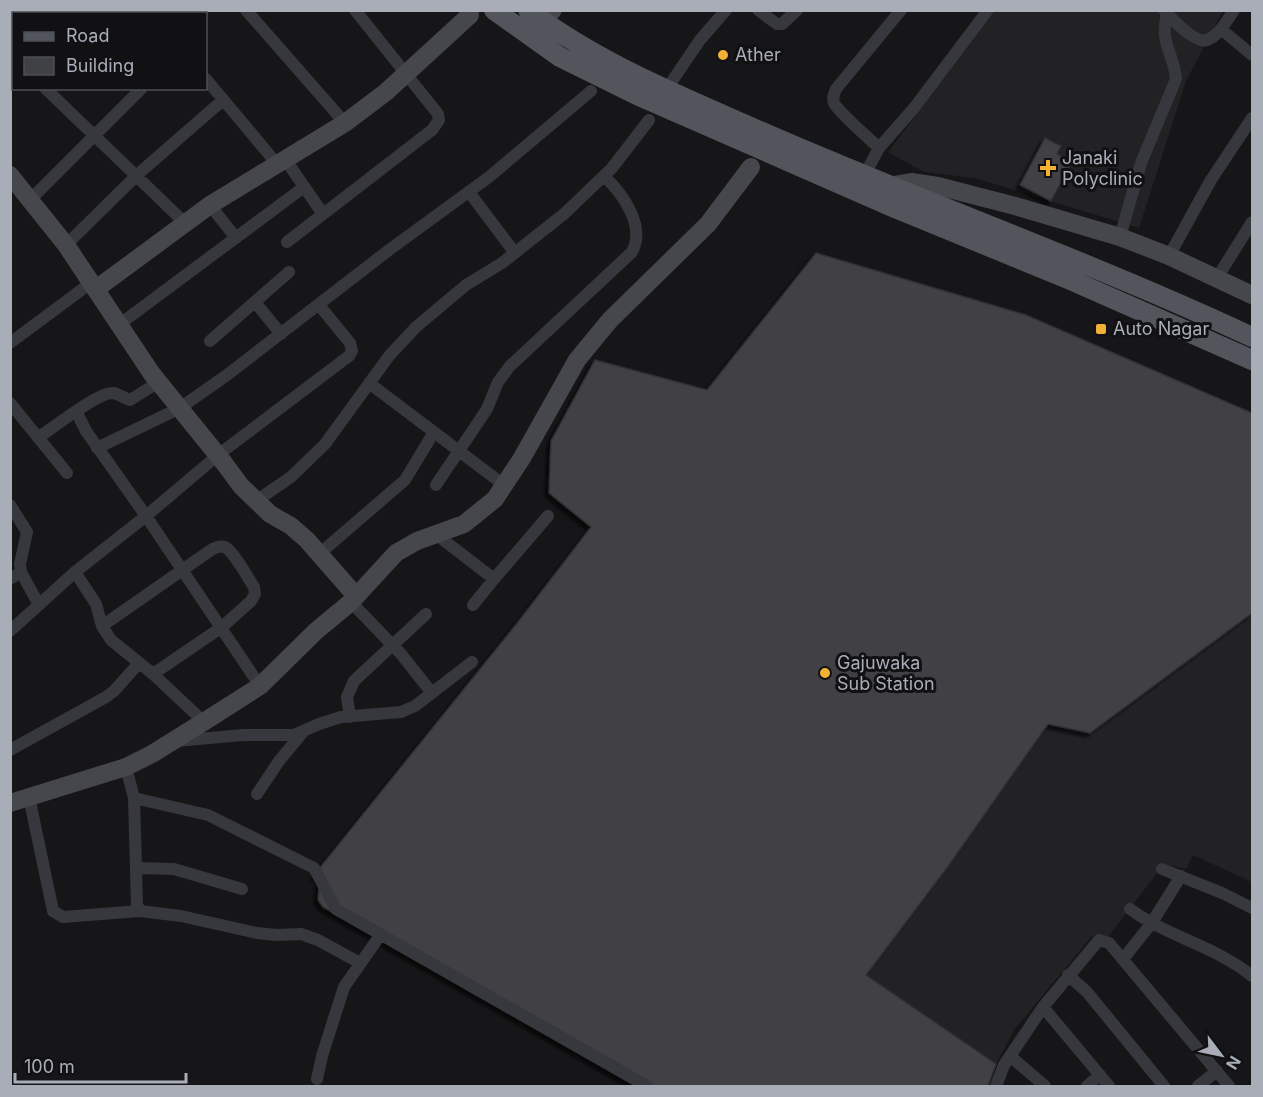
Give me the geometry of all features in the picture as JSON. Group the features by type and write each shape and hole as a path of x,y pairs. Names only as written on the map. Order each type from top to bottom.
{"main road":[{"path":"494,10 560,57 637,96 896,208 1073,281 1252,360"},
{"path":"541,14 570,40 616,66 666,90 864,176 1146,290 1252,337"}],"street":[{"path":"246,10 345,123"},
{"path":"666,90 700,40 726,10"},
{"path":"758,10 777,24 782,24 797,10"},
{"path":"879,148 840,110 834,103 833,96 836,89 901,10"},
{"path":"864,176 879,148 914,108 988,10"},
{"path":"1166,12 1190,34 1201,40 1208,40 1221,29 1234,10"},
{"path":"287,242 436,126 439,120 438,114 359,11"},
{"path":"1120,237 1141,163 1176,80 1176,69 1163,32 1166,12"},
{"path":"10,343 210,205 345,123 386,92 470,15"},
{"path":"1221,29 1252,55"},
{"path":"207,80 304,187 323,214"},
{"path":"51,90 185,223"},
{"path":"31,199 140,90"},
{"path":"97,448 180,408 469,192 591,91"},
{"path":"66,244 136,175 224,100"},
{"path":"1169,256 1211,180 1252,118"},
{"path":"255,501 291,477 325,444 389,356 416,327 466,285 515,253 564,214 604,176 650,120"},
{"path":"10,802 126,767 172,742 260,686 316,631 354,599 396,553 417,541 464,524 495,499 522,458 577,360 610,320 720,211 751,167"},
{"path":"10,175 66,244 159,382 241,486 255,501 307,540 432,693"},
{"path":"436,485 487,409 498,382 510,366 632,252 637,243 638,237 628,206 616,187 604,176"},
{"path":"888,186 911,182 938,186 996,200 1120,237 1169,256 1252,295"},
{"path":"120,324 304,187"},
{"path":"469,192 515,253"},
{"path":"210,205 236,238"},
{"path":"1218,278 1252,222"},
{"path":"210,341 289,272"},
{"path":"255,302 282,334"},
{"path":"10,631 75,572 218,455 349,356 352,351 350,343 319,305"},
{"path":"39,437 76,411 110,393 130,400 137,398 159,382"},
{"path":"369,383 504,485"},
{"path":"10,403 67,473"},
{"path":"76,411 97,448 183,570 260,686"},
{"path":"318,555 405,480 434,432"},
{"path":"10,506 27,532 16,575 39,605"},
{"path":"473,605 548,516"},
{"path":"437,535 494,579"},
{"path":"102,626 211,550 218,546 230,552 250,581 255,594 251,601 222,627 153,674"},
{"path":"75,572 96,604 102,626 111,640 153,674 204,722"},
{"path":"350,717 347,697 350,686 364,670 426,614"},
{"path":"172,742 243,735 294,735 319,724 350,717 401,712 416,706 472,662"},
{"path":"10,750 106,697 139,663"},
{"path":"257,794 279,761 304,731"},
{"path":"126,767 134,798 140,911"},
{"path":"29,798 57,915 63,917 140,911 181,916 257,933 301,934 318,940 360,963"},
{"path":"134,798 208,815 314,868 336,909 647,1086"},
{"path":"136,868 174,869 242,889"},
{"path":"1162,869 1222,892 1252,908"},
{"path":"1123,959 1151,924 1181,876"},
{"path":"1130,909 1151,924 1206,948 1252,976"},
{"path":"317,1079 344,987 381,934"},
{"path":"996,1086 1004,1065 1043,1007 1099,940 1109,943 1229,1086"},
{"path":"1068,975 1087,992 1164,1086"},
{"path":"1043,1007 1109,1086"},
{"path":"1010,1056 1045,1086"},
{"path":"1198,1086 1217,1071"},
{"path":"1087,1086 1100,1075"}],"shaded area":[{"path":"995,11 1223,11 1186,81 1139,228 975,178 924,172 888,152"},
{"path":"1252,613 1252,882 1193,855 1186,869 1164,864 1108,937 1092,936 1014,1030 996,1064 866,975 949,865 1048,724 1090,733"}],"building":[{"path":"1045,138 1061,146 1057,154 1072,162 1051,201 1020,185"},
{"name":"Gajuwaka Sub Station","path":"816,253 1026,315 1252,413 1252,613 1090,733 1048,724 949,865 866,975 996,1064 988,1086 636,1086 323,907 318,900 320,879 314,875 518,622 591,527 549,493 551,441 595,360 707,390"}],"place":[{"name":"Ather","path":"723,55"},
{"name":"Janaki Polyclinic","path":"1048,168"},
{"name":"Auto Nagar","path":"1101,329"},
{"name":"Gajuwaka Sub Station","path":"825,673"}]}
